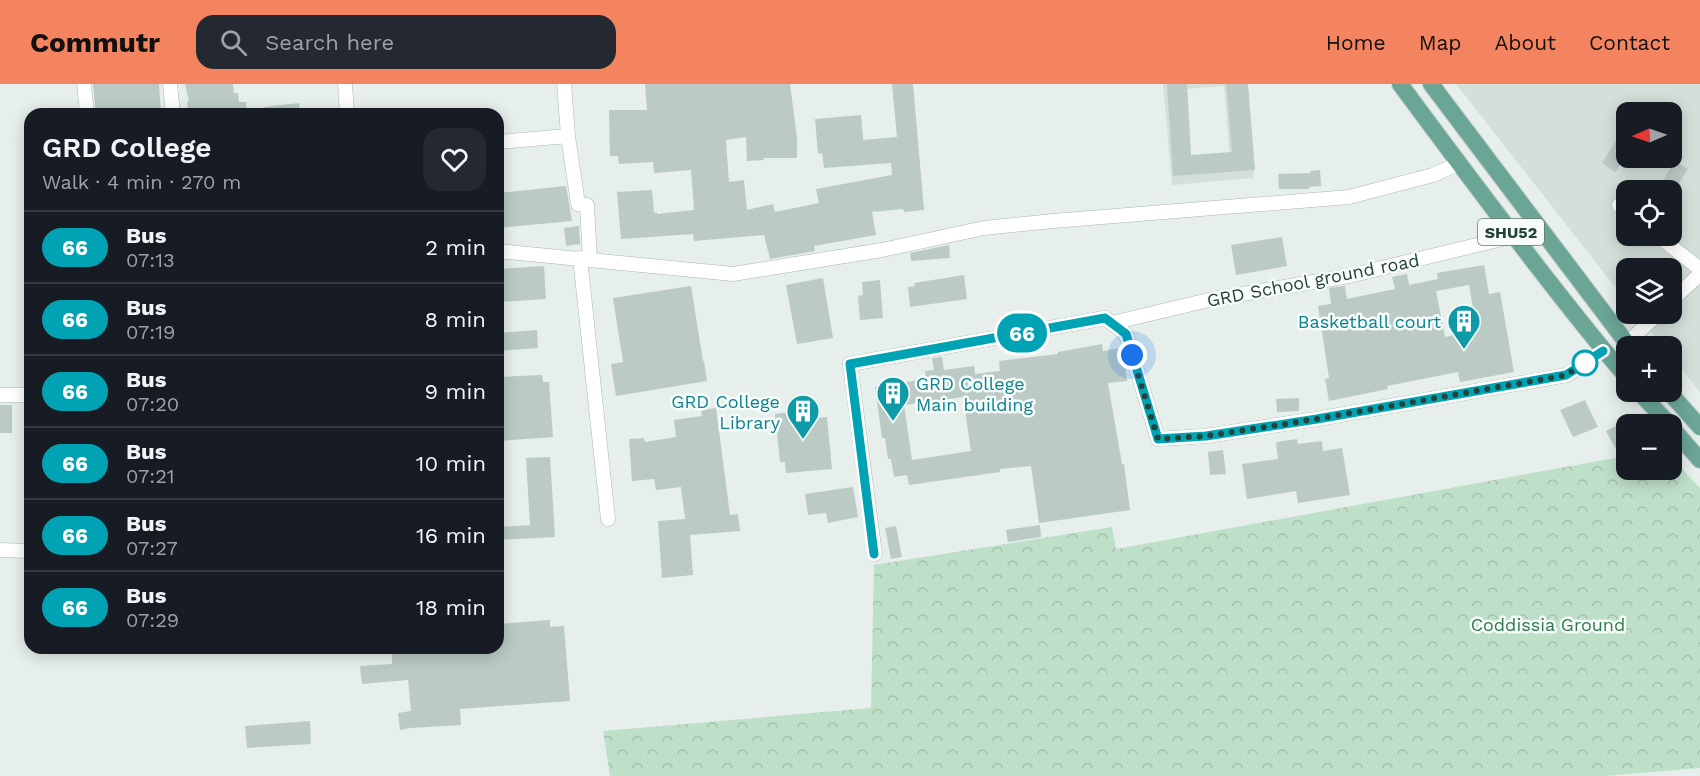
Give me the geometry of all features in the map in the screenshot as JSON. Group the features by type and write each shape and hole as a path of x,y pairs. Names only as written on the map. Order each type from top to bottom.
{"main road":[{"name":"SHU52","path":"1400,84 1458,164 1616,365"},
{"name":"SHU52","path":"1431,84 1621,336"},
{"path":"1649,402 1659,414"},
{"path":"1678,402 1700,427"},
{"path":"1682,440 1700,460"}],"street":[{"path":"84,84 86,108"},
{"path":"170,84 172,108"},
{"path":"345,84 347,108"},
{"path":"564,84 568,136 578,204 587,205 585,259 608,519"},
{"path":"504,141 568,136"},
{"path":"504,252 733,274 882,250 984,228 1349,197 1433,174 1458,164"},
{"name":"GRD School ground road","path":"874,554 850,364 1105,318 1112,323 1213,299 1348,276 1514,236"},
{"path":"1670,246 1700,270"},
{"path":"1682,291 1700,274"},
{"path":"1112,323 1126,334 1158,439 1206,436 1566,375 1603,351"},
{"path":"1637,336 1648,324"},
{"path":"0,395 24,395"},
{"path":"0,550 24,552"}],"shaded area":[{"path":"1163,84 1246,84 1254,178 1172,185","holes":["1224,86 1230,159 1191,163 1186,89"]},
{"path":"1456,84 1700,84 1700,392 1682,370 1682,336 1655,336 1645,324 1682,324 1682,258 1616,258 1616,288"}],"green space":[{"name":"Coddissia Ground","path":"1616,458 1616,480 1682,480 1682,469 1700,488 1700,768 1605,776 610,776 603,731 871,708 874,565 1112,527 1116,549"}],"building":[{"path":"93,84 159,84 161,108 95,108"},
{"path":"185,84 233,84 234,93 238,93 239,102 246,102 246,108 188,108 187,101 189,101"},
{"path":"645,84 790,84 797,138 797,158 763,158 764,160 747,161 746,137 726,140 729,182 744,180 747,210 773,204 775,212 819,203 816,189 892,175 891,163 824,168 822,153 818,154 815,119 861,115 863,140 897,137 892,84 913,84 924,210 904,212 903,209 872,212 876,235 814,246 815,251 770,259 764,235 694,241 693,234 621,239 617,192 652,190 654,213 657,212 657,214 694,210 691,170 654,173 653,162 619,164 618,156 610,156 609,110 647,110"},
{"path":"1167,84 1187,84 1191,155 1232,152 1226,84 1248,84 1255,170 1173,176"},
{"path":"299,103 299,108 264,108"},
{"path":"1616,141 1618,168 1615,172 1602,163"},
{"path":"1682,166 1688,169 1681,180 1664,180 1670,168 1682,168"},
{"path":"1320,170 1321,186 1309,187 1309,189 1279,189 1278,174 1310,173 1310,171"},
{"path":"566,186 572,221 504,227 504,192"},
{"path":"579,226 580,244 566,246 564,228"},
{"path":"1282,237 1287,266 1236,275 1231,245"},
{"path":"949,245 950,258 911,261 910,253"},
{"path":"1484,265 1489,294 1500,292 1514,372 1460,382 1458,372 1387,386 1388,389 1329,401 1325,379 1329,378 1318,306 1331,304 1329,288 1345,286 1347,299 1395,289 1392,277 1407,274 1409,285 1438,279 1437,273","holes":["1469,285 1473,309 1471,310 1474,330 1445,337 1436,291"]},
{"path":"544,266 546,299 504,302 504,269"},
{"path":"964,275 967,299 910,307 908,287 915,286 914,283"},
{"path":"823,278 833,338 797,344 786,285"},
{"path":"880,280 883,318 860,320 858,296 863,295 862,282"},
{"path":"691,286 707,381 616,396 611,364 623,362 613,298"},
{"path":"537,330 538,348 504,351 504,333"},
{"path":"1102,344 1103,351 1121,348 1127,381 1108,383 1122,464 1124,464 1130,510 1039,523 1031,466 1000,469 1000,472 909,485 907,475 894,477 885,438 882,438 875,387 926,379 925,371 934,370 932,358 942,357 944,370 974,366 975,374 1000,371 999,361 1058,354 1058,352","holes":["963,397 971,451 912,460 904,405"]},
{"path":"542,375 543,382 549,382 553,437 504,441 504,377"},
{"path":"1299,398 1299,411 1277,412 1276,399"},
{"path":"1585,400 1598,427 1573,437 1560,410"},
{"name":"GRD College Library","path":"815,401 817,418 827,417 832,469 786,473 785,462 780,462 775,414 806,410 805,402"},
{"path":"0,405 12,405 12,433 0,433"},
{"path":"716,408 730,515 738,514 740,531 690,535 693,575 662,578 658,521 685,519 681,487 656,490 654,479 632,481 629,439 644,438 645,442 676,437 674,420 702,416 701,410"},
{"path":"1616,426 1616,449 1606,431"},
{"path":"1297,439 1298,444 1322,441 1323,451 1342,448 1350,495 1298,503 1296,491 1247,499 1242,464 1278,459 1276,442"},
{"path":"1223,450 1226,474 1210,475 1208,452"},
{"path":"550,457 555,537 504,540 504,527 530,525 526,458"},
{"path":"853,487 858,517 828,523 826,513 808,515 805,494"},
{"path":"1040,525 1041,537 1008,542 1006,530"},
{"path":"896,526 902,557 891,559 885,528"},
{"path":"550,620 550,627 564,626 570,701 460,709 461,725 400,730 398,713 411,711 408,680 362,684 360,666 392,664 392,654 504,654 504,624"},
{"path":"310,721 311,744 247,748 245,726"}],"bus line":[{"name":"66","path":"874,554 850,364 1105,318 1126,334 1158,439 1206,436 1317,419 1566,375 1603,351"}],"place":[{"name":"Basketball court","path":"1464,350"},
{"name":"GRD College Main building","path":"893,422"},
{"name":"GRD College Library","path":"803,440"}],"route":[{"path":"1132,355 1158,439 1206,436 1317,419 1544,379 1566,375 1585,363"}]}
